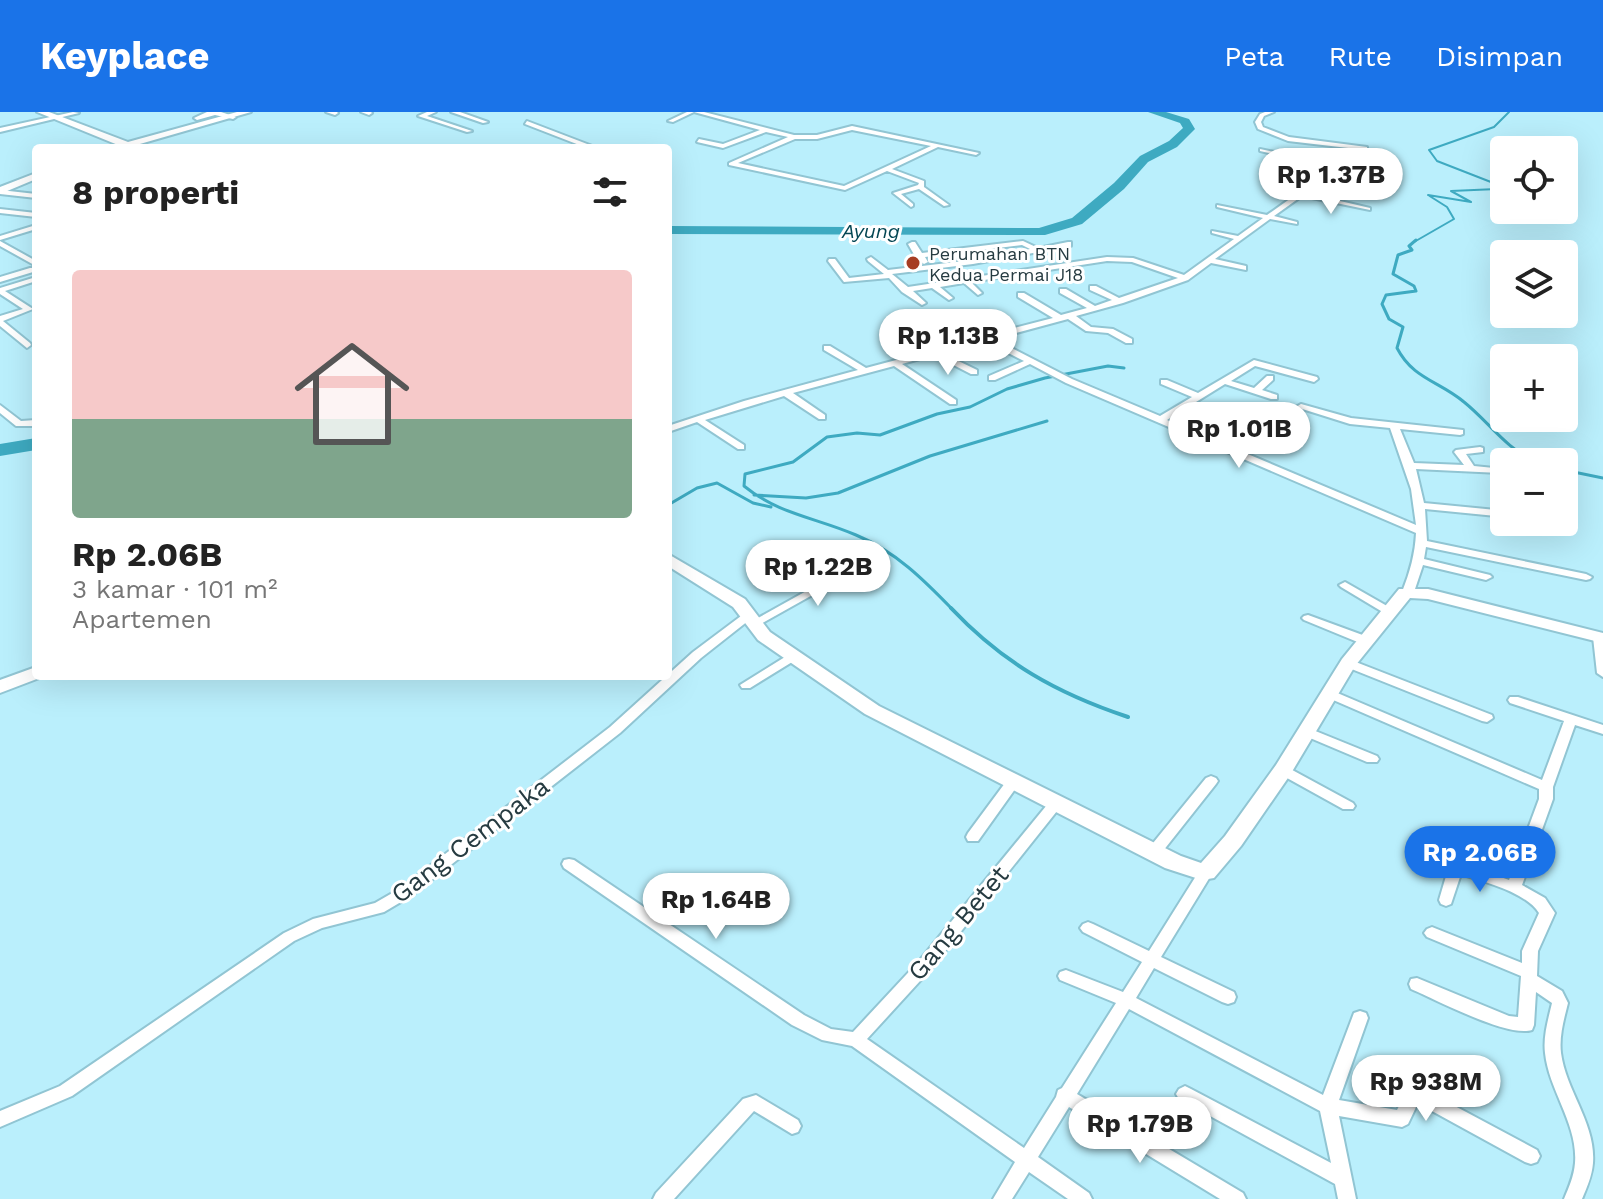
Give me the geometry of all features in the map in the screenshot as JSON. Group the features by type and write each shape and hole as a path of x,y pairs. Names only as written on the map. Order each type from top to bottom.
{"street":[{"path":"41,112 126,144"},
{"path":"197,118 214,112 233,117"},
{"path":"139,144 247,112"},
{"path":"433,112 421,116 469,131"},
{"path":"454,112 485,122"},
{"path":"671,121 694,112 794,137 817,137 852,128 976,153"},
{"path":"672,428 786,393 1094,309 1185,278 1317,182 1348,154 1365,148 1288,139 1260,128 1258,122 1262,115 1271,112"},
{"path":"0,130 76,113"},
{"path":"527,123 582,144"},
{"path":"699,141 724,145 765,130"},
{"path":"718,170 794,137"},
{"path":"731,164 841,188 938,145"},
{"path":"1262,150 1369,173"},
{"path":"887,169 922,182 920,187"},
{"path":"2,194 32,178"},
{"path":"1317,182 1352,189"},
{"path":"911,205 896,193 920,187 946,205"},
{"path":"2,194 32,196"},
{"path":"1300,194 1368,209"},
{"path":"1219,206 1295,223"},
{"path":"0,211 32,215"},
{"path":"32,228 0,240 32,267"},
{"path":"1214,232 1241,239"},
{"path":"919,256 1023,243 1037,250"},
{"path":"912,244 929,267"},
{"path":"832,261 847,280 1068,244"},
{"path":"2,255 32,268"},
{"path":"905,290 1071,262 1120,258 1185,278"},
{"path":"871,259 922,303"},
{"path":"1212,261 1243,268"},
{"path":"0,280 32,270"},
{"path":"0,291 32,280"},
{"path":"966,281 978,293"},
{"path":"934,286 949,298"},
{"path":"1093,288 1120,301"},
{"path":"0,291 29,309 0,320 27,345"},
{"path":"1063,291 1094,309"},
{"path":"1021,295 1089,329 1111,331 1129,341"},
{"path":"984,318 1010,333"},
{"path":"988,339 1069,381 1162,419 1421,537 1586,577"},
{"path":"827,348 865,371"},
{"path":"936,353 974,372"},
{"path":"992,378 1028,362"},
{"path":"1162,419 1259,362 1314,379"},
{"path":"896,363 953,402"},
{"path":"1256,391 1270,378"},
{"path":"1224,381 1274,397"},
{"path":"1164,382 1199,397"},
{"path":"786,393 822,417"},
{"path":"1301,407 1350,421 1395,428 1460,432"},
{"path":"0,408 19,424 32,423"},
{"path":"698,419 741,447"},
{"path":"1002,1199 1064,1095 1206,872 1233,841 1283,770 1308,732 1328,693 1364,640 1408,592 1421,561 1421,506 1412,466 1395,428"},
{"path":"1471,468 1459,452 1480,450"},
{"path":"1412,466 1490,469"},
{"path":"1421,506 1490,512"},
{"path":"672,561 725,593 752,619 764,636 872,710 1182,866 1206,872"},
{"path":"1421,561 1486,577"},
{"name":"Gang Cempaka","path":"672,678 697,655 752,619 853,568"},
{"path":"1345,585 1390,612"},
{"path":"1408,592 1428,594 1601,638 1603,673"},
{"path":"1308,618 1364,640"},
{"path":"746,685 793,656"},
{"path":"1348,663 1487,718"},
{"path":"0,687 32,675"},
{"name":"Gang Cempaka","path":"0,1119 66,1091 289,937 318,923 379,908 406,892 615,730 670,680"},
{"path":"1328,693 1546,787"},
{"path":"1514,700 1603,730"},
{"path":"1514,887 1571,719"},
{"path":"1308,732 1372,759"},
{"path":"1283,770 1348,806"},
{"path":"1154,852 1211,781"},
{"path":"973,837 1013,782"},
{"name":"Gang Betet","path":"856,1040 925,965 1056,803"},
{"path":"569,864 816,1031 856,1040 1083,1199"},
{"path":"1417,984 1521,1026 1526,1025 1530,951 1547,913 1540,902 1514,887 1456,866 1446,900"},
{"path":"1088,928 1228,997"},
{"path":"1432,933 1530,976 1556,996 1560,1003 1553,1058 1589,1158 1583,1181 1573,1199"},
{"path":"1066,976 1126,1000 1328,1106 1402,1119 1412,1097 1423,1097 1531,1156"},
{"path":"1347,1199 1328,1106 1360,1018"},
{"path":"1185,1094 1343,1179"},
{"path":"1064,1095 1237,1199"},
{"path":"662,1199 749,1104 756,1103 792,1126"}],"waterway":[{"name":"Ayung","path":"672,230 1040,232 1077,221 1119,186 1144,159 1173,144 1189,129 1185,121 1154,112"},
{"path":"1414,242 1454,219 1447,207 1428,195 1471,202 1451,191 1497,189 1496,184 1437,161 1429,150 1494,127 1509,112"},
{"path":"1416,240 1409,246 1412,250 1398,255 1393,274 1414,286 1416,291 1386,295 1382,304 1389,319 1403,327 1397,348 1411,367 1464,402 1514,448"},
{"path":"757,495 744,486 745,474 793,462 827,437 857,433 880,435 937,414 970,407 1007,389 1045,378 1108,366 1124,368"},
{"path":"757,495 806,498 838,493 930,456 1047,421"},
{"name":"Ayung","path":"0,450 32,445"},
{"path":"1578,473 1603,478"},
{"path":"672,503 697,488 717,483 753,503 771,507"},
{"path":"757,495 884,549 920,577 951,608"},
{"path":"951,608 990,645 1032,674 1077,698 1128,717"}],"place":[{"name":"Perumahan BTN Kedua Permai J18","path":"913,263"}]}
